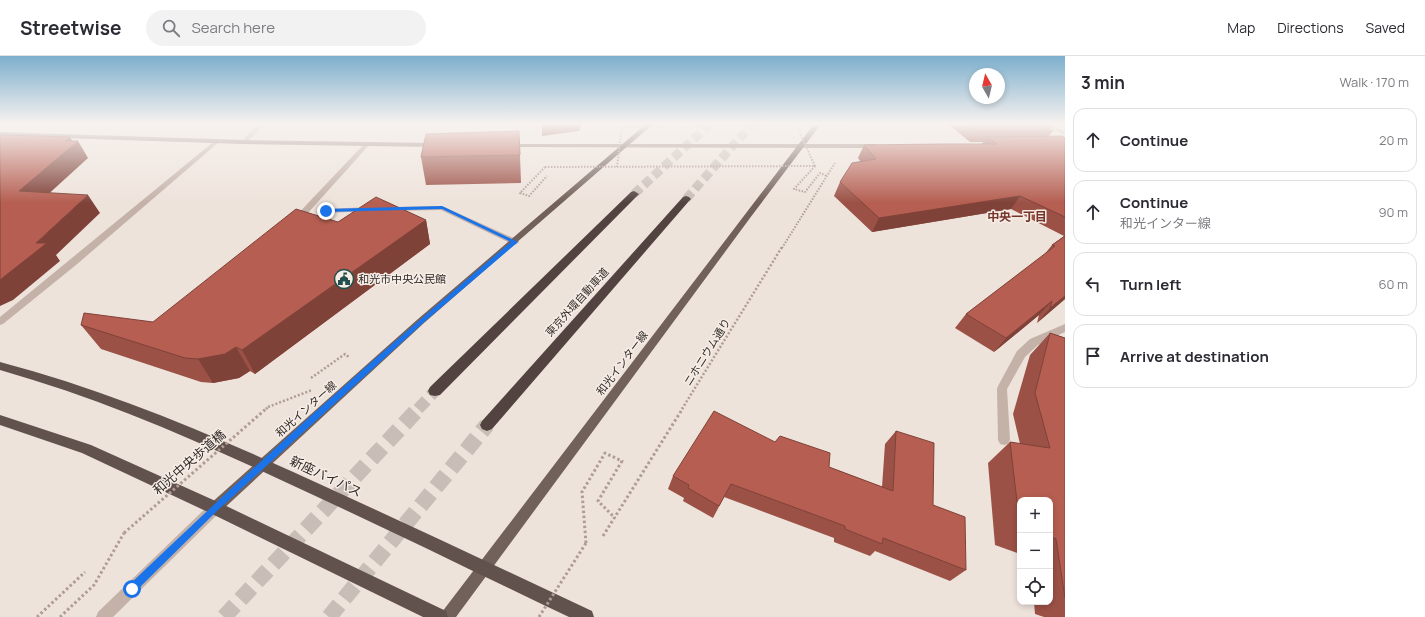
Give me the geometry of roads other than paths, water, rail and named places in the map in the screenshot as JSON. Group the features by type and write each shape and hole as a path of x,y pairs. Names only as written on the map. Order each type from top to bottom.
{"highway":[{"path":"436,391 634,194"},
{"name":"東京外環自動車道","path":"488,425 686,198"},
{"name":"新座バイパス","path":"0,366 24,372 150,414 264,465 586,617"},
{"path":"0,420 86,449 215,508 440,617"}],"main road":[{"name":"和光インター線","path":"215,508 421,321 620,150"},
{"name":"和光インター線","path":"447,617 747,216 799,150"}],"street":[{"path":"0,322 73,263 206,150"},
{"path":"292,225 361,150"},
{"path":"326,211 442,208 515,242"},
{"path":"1004,440 1002,389 1021,354 1034,342 1065,328"},
{"path":"103,617 215,508"}],"tunnel":[{"path":"634,194 682,150"},
{"path":"686,199 729,150"},
{"path":"418,409 435,391"},
{"path":"224,617 419,408"},
{"path":"329,617 487,425"}],"place":[{"name":"和光市中央公民館","path":"344,279"}],"district":[{"name":"中央一丁目","path":"1017,217"}]}
